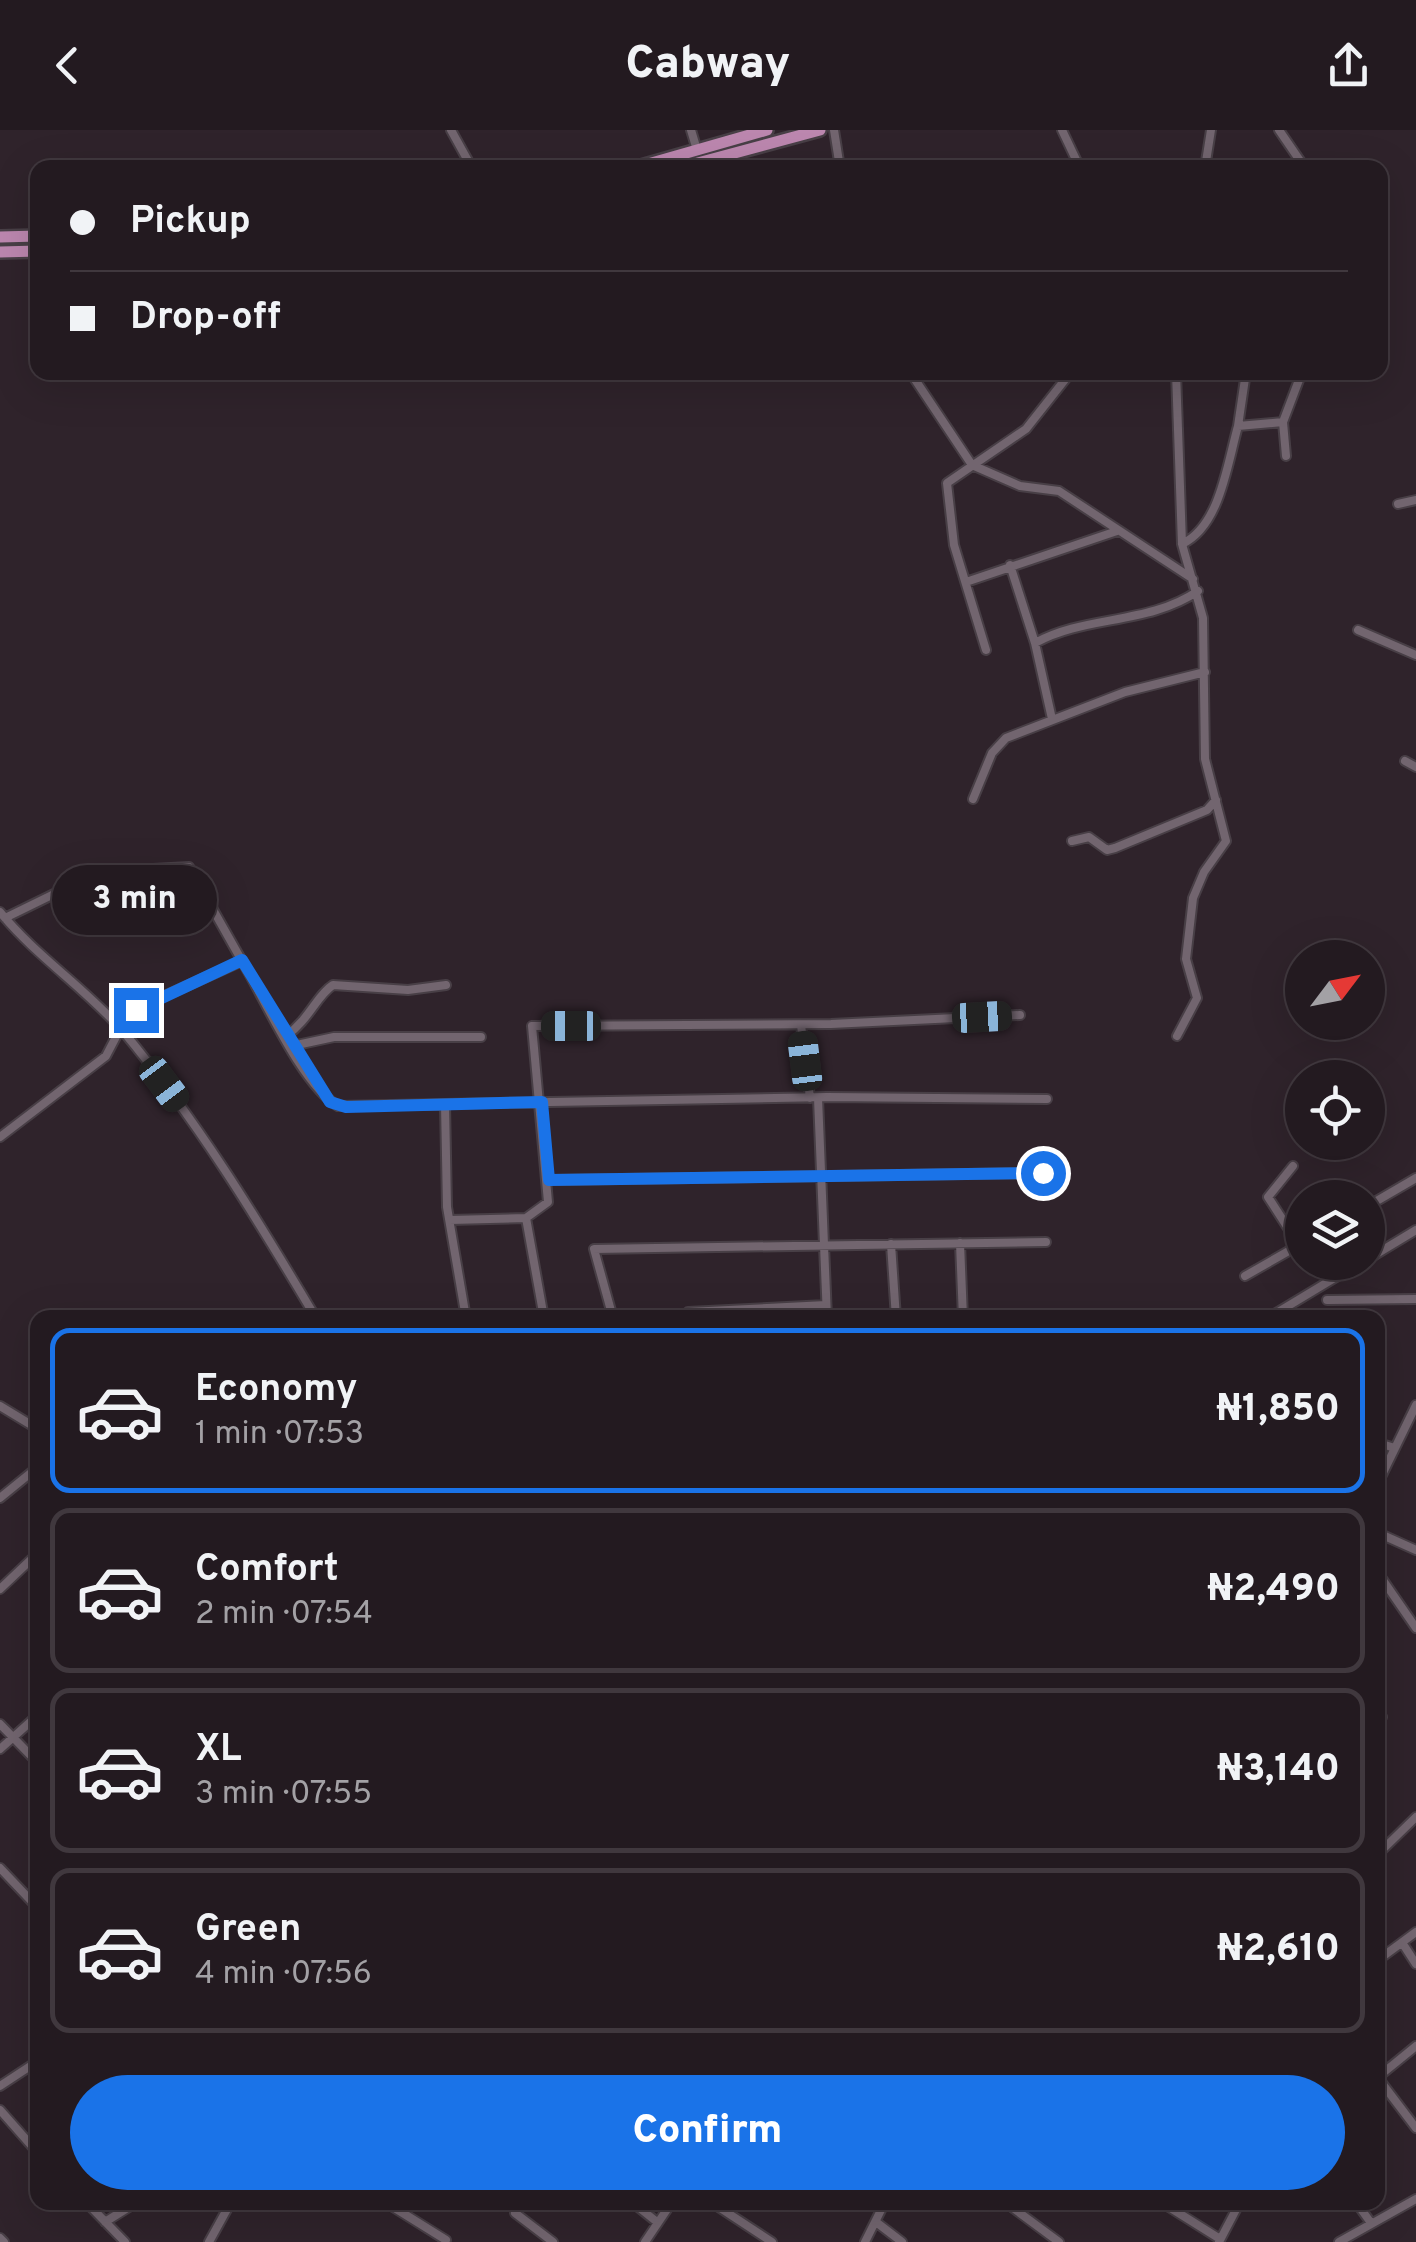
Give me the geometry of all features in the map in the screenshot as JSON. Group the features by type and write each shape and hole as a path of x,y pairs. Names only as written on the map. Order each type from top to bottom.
{"main road":[{"path":"662,160 760,136 820,130"},
{"path":"699,160 760,136"},
{"path":"0,237 30,236"},
{"path":"0,252 30,251"}],"street":[{"path":"451,130 468,160"},
{"path":"690,130 697,150"},
{"path":"834,130 839,160"},
{"path":"1062,130 1076,160"},
{"path":"1206,160 1210,130"},
{"path":"1278,130 1299,160"},
{"path":"915,380 972,464 1020,486 1059,491 1193,579"},
{"path":"986,650 954,545 947,483 1036,419 1065,380"},
{"path":"1176,380 1182,544 1198,591 1204,672 1204,759 1226,841 1204,872 1193,898 1186,958 1197,998 1177,1036"},
{"path":"1182,544 1201,535 1209,521 1238,426 1245,380"},
{"path":"1286,456 1283,422 1299,380"},
{"path":"1238,426 1283,422"},
{"path":"992,474 996,450"},
{"path":"1398,504 1416,500"},
{"path":"966,582 1116,532"},
{"path":"1010,565 1035,643 1052,719"},
{"path":"1035,643 1052,635 1162,610 1198,591"},
{"path":"1358,630 1416,656"},
{"path":"972,799 999,744 1125,692 1204,672"},
{"path":"1404,761 1416,767"},
{"path":"1072,841 1089,836 1108,850 1207,810 1216,800"},
{"path":"311,1310 222,1160 118,1026 2,915 99,872 190,867 292,1046 323,1094 338,1106 814,1098 1047,1099"},
{"path":"0,1137 106,1056 117,1041 118,1026 144,1004 242,960"},
{"path":"286,1036 308,1020 324,992 334,985 408,990 446,985"},
{"path":"450,1220 526,1218 548,1202 542,1102 532,1026 800,1024 1020,1015"},
{"path":"800,1024 814,1098 826,1310"},
{"path":"292,1046 334,1037 482,1037"},
{"path":"445,1104 450,1220 465,1310"},
{"path":"1285,1221 1268,1197 1293,1166"},
{"path":"549,1180 1043,1173"},
{"path":"1385,1196 1416,1178"},
{"path":"526,1218 543,1310"},
{"path":"1385,1249 1416,1230"},
{"path":"611,1310 594,1249 1046,1242"},
{"path":"960,1243 963,1310"},
{"path":"891,1244 895,1310"},
{"path":"1244,1276 1285,1253"},
{"path":"1281,1310 1331,1280"},
{"path":"1327,1300 1416,1299"},
{"path":"727,1310 826,1305"},
{"path":"1385,1469 1416,1405"},
{"path":"0,1406 30,1424"},
{"path":"1385,1445 1396,1448"},
{"path":"0,1498 30,1474"},
{"path":"1385,1536 1416,1550"},
{"path":"0,1590 30,1561"},
{"path":"1385,1583 1416,1628"},
{"path":"0,1749 30,1722"},
{"path":"0,1724 30,1755"},
{"path":"1385,1847 1416,1817"},
{"path":"0,1868 30,1897"},
{"path":"1385,1956 1416,1932"},
{"path":"1403,1944 1416,1964"},
{"path":"1385,2071 1416,2046"},
{"path":"0,2086 30,2066"},
{"path":"1385,2086 1416,2128"},
{"path":"0,2110 30,2144"},
{"path":"1338,2242 1416,2199"},
{"path":"93,2210 124,2242"},
{"path":"104,2222 124,2210"},
{"path":"208,2242 226,2210"},
{"path":"398,2210 446,2240"},
{"path":"642,2210 657,2222"},
{"path":"645,2242 666,2210"},
{"path":"723,2210 772,2242"},
{"path":"865,2242 882,2210"},
{"path":"1016,2210 1059,2242"},
{"path":"1174,2210 1220,2240 1236,2210"},
{"path":"1362,2210 1371,2223"},
{"path":"515,2213 553,2242"},
{"path":"876,2222 902,2242"}],"route":[{"path":"136,1010 242,960 330,1102 346,1107 542,1102 549,1180 1043,1173"}]}
